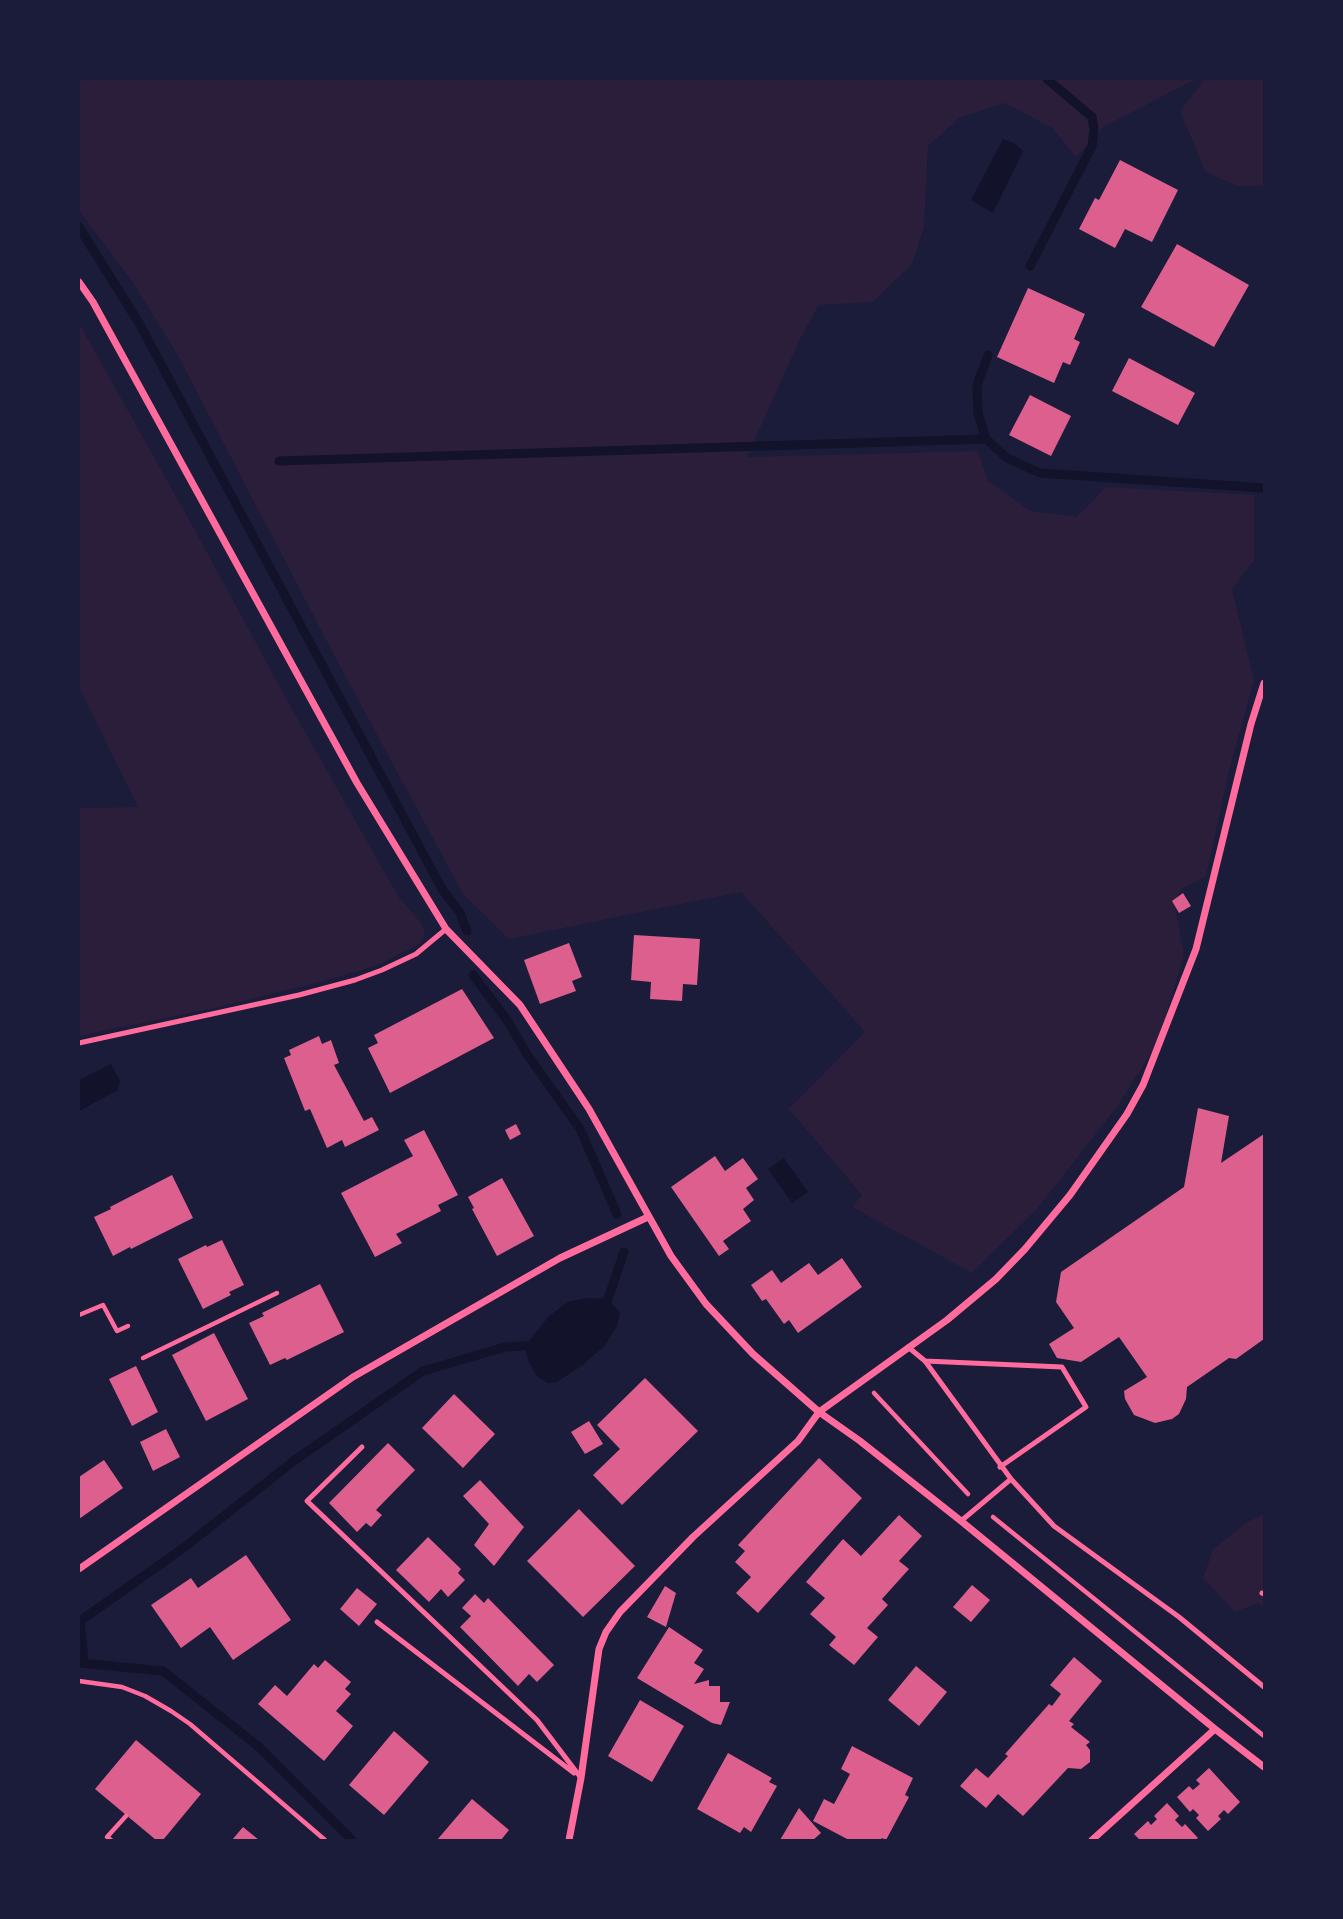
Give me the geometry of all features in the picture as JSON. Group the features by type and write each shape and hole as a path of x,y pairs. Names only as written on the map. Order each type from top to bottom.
{"street":[{"path":"79,282 357,783 446,929 520,1005 589,1109 648,1217 687,1279 728,1329 819,1412 961,1521 1214,1730 1264,1768"},
{"path":"569,1840 600,1649 606,1632 620,1612 693,1537 798,1441 819,1412 981,1293 1025,1249 1088,1172 1113,1135 1143,1085 1196,949 1251,724 1264,683"},
{"path":"79,1569 353,1377 560,1258 648,1217"},
{"path":"1092,1840 1214,1730"}],"lane":[{"path":"79,1043 299,995 355,980 416,954 446,929"},
{"path":"908,1347 925,1361 1000,1467 1054,1526 1179,1617 1264,1687"},
{"path":"925,1361 1062,1367 1086,1408 1000,1467"},
{"path":"362,1447 307,1502 537,1720 581,1778"},
{"path":"961,1521 1011,1479"},
{"path":"377,1622 581,1778"}],"path":[{"path":"143,1358 277,1293"},
{"path":"79,1315 103,1305 117,1331 128,1326"},
{"path":"860,1381 882,1400 978,1504 1264,1736"},
{"path":"79,1681 122,1687 145,1696 170,1711 190,1724 325,1840"},
{"path":"111,1840 107,1837 126,1816"}],"shaded area":[{"path":"79,79 1196,79 1103,127 1076,157 1052,128 1005,103 961,117 928,146 924,227 912,264 873,302 819,305 801,337 747,457 978,451 988,481 1031,511 1077,517 1106,487 1254,495 1254,560 1232,589 1254,680 1229,771 1206,876 1182,889 1174,901 1184,955 1158,1043 1116,1108 1037,1209 972,1273 852,1207 862,1195 789,1109 865,1032 741,892 509,939 463,894 334,655 177,354 132,281 79,211"},
{"path":"1205,79 1264,79 1264,186 1236,186 1205,171 1180,111"},
{"path":"1003,139 1014,143 1023,151 993,213 971,200"},
{"path":"79,323 398,896 421,923 425,933 421,943 378,965 328,980 214,1008 79,1036 79,808 138,807 79,687"},
{"path":"111,1064 120,1081 118,1090 79,1111 79,1080"},
{"path":"784,1158 808,1192 792,1203 768,1169"},
{"path":"587,1298 608,1299 620,1313 617,1326 605,1345 584,1364 557,1382 547,1383 536,1375 528,1360 525,1346 549,1316 568,1302"},
{"path":"1264,1514 1264,1608 1258,1603 1235,1612 1203,1578 1213,1549 1246,1523"}],"building":[{"path":"1120,160 1178,190 1152,242 1125,229 1115,248 1079,229 1095,198 1099,200"},
{"path":"1177,244 1249,285 1214,347 1141,307"},
{"path":"1028,288 1085,314 1074,339 1080,342 1070,365 1063,362 1054,383 997,357"},
{"path":"1129,358 1195,393 1178,425 1112,391"},
{"path":"1030,395 1071,416 1051,456 1009,435"},
{"path":"1183,893 1191,906 1179,913 1172,901"},
{"path":"634,935 700,939 697,985 683,984 682,1001 650,999 651,982 631,980"},
{"path":"569,943 582,977 572,981 576,991 540,1004 524,960"},
{"path":"462,989 494,1038 390,1093 368,1048 378,1043 374,1035"},
{"path":"319,1036 322,1044 331,1040 339,1063 334,1065 364,1121 372,1117 379,1130 345,1147 342,1140 327,1148 310,1109 305,1111 284,1058 291,1055 289,1050"},
{"path":"1198,1108 1229,1116 1221,1163 1264,1134 1264,1339 1236,1359 1229,1358 1187,1387 1186,1399 1179,1414 1172,1419 1155,1423 1134,1415 1125,1399 1124,1391 1147,1377 1119,1337 1081,1362 1057,1358 1049,1344 1074,1328 1056,1302 1061,1272 1184,1187"},
{"path":"516,1124 521,1134 510,1140 505,1130"},
{"path":"424,1130 458,1195 438,1205 441,1211 396,1234 402,1243 375,1257 341,1193 413,1156 404,1140"},
{"path":"715,1156 725,1171 743,1158 758,1179 746,1188 754,1200 743,1209 751,1221 723,1241 729,1249 719,1256 671,1187"},
{"path":"172,1175 193,1218 113,1256 94,1217"},
{"path":"502,1178 534,1236 497,1256 468,1197"},
{"path":"222,1240 244,1285 203,1309 178,1259"},
{"path":"842,1258 862,1287 798,1333 789,1320 784,1324 766,1299 762,1301 751,1285 772,1270 781,1283 809,1263 818,1275"},
{"path":"320,1284 344,1332 287,1360 285,1358 270,1365 249,1323 264,1316 262,1313"},
{"path":"214,1333 248,1399 206,1421 172,1355"},
{"path":"136,1366 158,1412 132,1426 109,1379"},
{"path":"645,1378 698,1431 622,1505 593,1475 620,1449 597,1425"},
{"path":"454,1394 495,1434 463,1468 422,1428"},
{"path":"589,1421 603,1444 585,1454 571,1432"},
{"path":"166,1429 180,1457 153,1471 140,1442"},
{"path":"388,1443 415,1470 376,1510 382,1515 371,1527 366,1523 357,1532 329,1503"},
{"path":"819,1458 862,1498 758,1613 736,1593 751,1577 735,1562 745,1551 738,1545"},
{"path":"104,1460 123,1488 79,1519 79,1477"},
{"path":"480,1480 524,1527 494,1566 474,1545 489,1524 463,1496"},
{"path":"579,1509 635,1566 583,1617 527,1561"},
{"path":"899,1515 922,1536 899,1561 909,1569 882,1599 888,1605 867,1628 878,1637 854,1665 829,1645 836,1637 810,1614 825,1598 806,1582 843,1539 861,1556"},
{"path":"428,1537 461,1569 458,1573 465,1580 448,1597 441,1589 429,1602 396,1570"},
{"path":"246,1555 291,1620 233,1660 210,1627 181,1648 151,1605 191,1578 198,1588"},
{"path":"972,1585 990,1600 971,1622 953,1607"},
{"path":"665,1586 676,1593 666,1627 647,1617"},
{"path":"357,1588 377,1604 359,1626 340,1609"},
{"path":"475,1594 484,1603 488,1598 554,1665 537,1682 529,1674 518,1686 460,1627 471,1616 462,1608"},
{"path":"669,1627 703,1650 694,1663 704,1669 694,1684 709,1680 709,1686 720,1686 720,1702 730,1702 721,1725 712,1723 637,1678"},
{"path":"1074,1657 1102,1681 1069,1721 1074,1724 1071,1727 1090,1742 1086,1745 1090,1750 1090,1762 1081,1769 1068,1768 1023,1816 998,1794 986,1808 960,1786 976,1768 988,1778 1008,1756 1005,1754 1061,1694 1050,1685"},
{"path":"325,1660 351,1682 345,1689 351,1694 336,1711 353,1726 324,1761 258,1704 275,1685 287,1696 314,1664 318,1668"},
{"path":"916,1666 947,1692 919,1726 888,1700"},
{"path":"640,1700 684,1726 652,1782 608,1756"},
{"path":"394,1731 429,1762 384,1815 349,1785"},
{"path":"136,1740 201,1794 163,1840 156,1840 95,1789"},
{"path":"852,1746 913,1778 905,1795 909,1797 886,1840 849,1840 813,1821 824,1799 834,1804 850,1774 841,1769"},
{"path":"728,1753 772,1778 769,1782 777,1786 751,1832 744,1827 740,1833 697,1809"},
{"path":"1209,1768 1240,1802 1228,1814 1224,1810 1218,1816 1221,1819 1208,1831 1196,1818 1199,1815 1193,1809 1190,1812 1177,1797 1189,1786 1193,1790 1200,1784 1196,1780"},
{"path":"472,1799 509,1830 501,1840 437,1840"},
{"path":"1167,1803 1179,1816 1175,1820 1182,1827 1185,1824 1198,1838 1140,1840 1134,1834 1148,1821 1151,1825 1157,1819 1154,1816"},
{"path":"799,1808 821,1833 813,1840 780,1840"},
{"path":"243,1827 259,1840 232,1840"}],"waterway":[{"path":"1030,266 1092,146 1094,129 1092,117 1047,79"},
{"path":"79,227 139,323 442,889 460,913 467,931"},
{"path":"986,439 978,413 977,385 988,355"},
{"path":"279,461 986,439 1007,458 1040,473 1264,488"},
{"path":"473,975 507,1020 527,1054 580,1129 617,1214"},
{"path":"601,1308 608,1299 624,1252"},
{"path":"84,1662 80,1621 182,1549 295,1460 423,1371 505,1347 536,1345"},
{"path":"80,1663 163,1671 259,1747 352,1840"}]}
